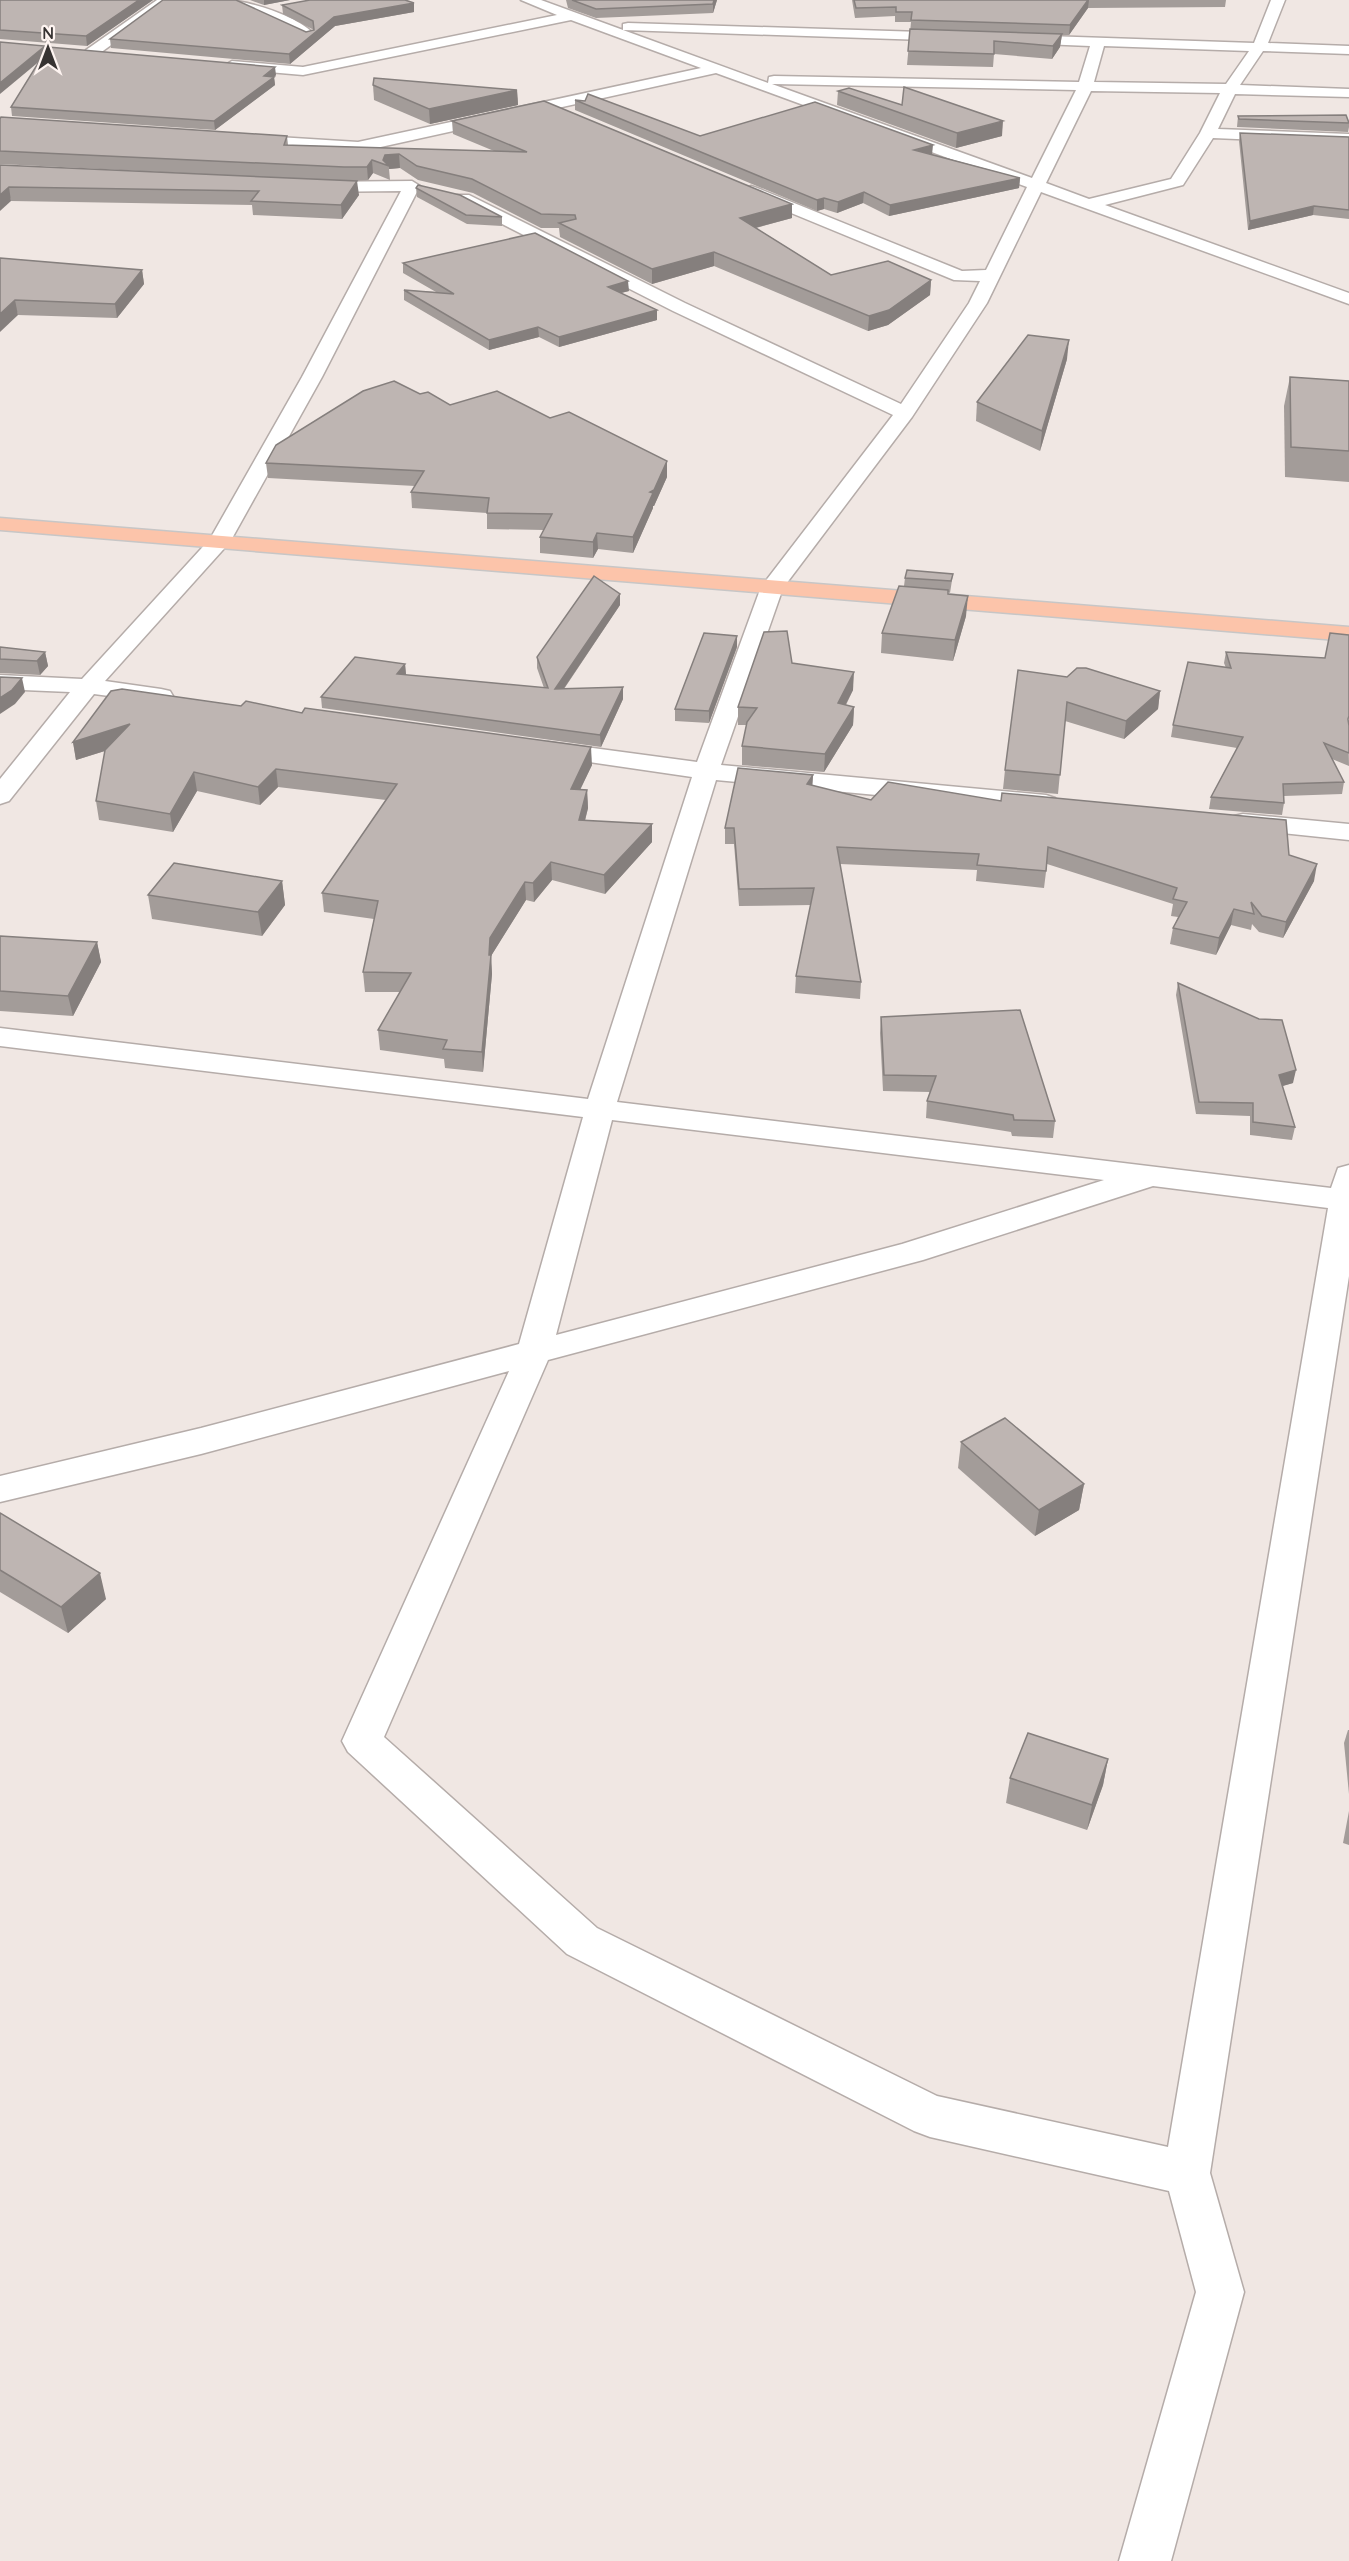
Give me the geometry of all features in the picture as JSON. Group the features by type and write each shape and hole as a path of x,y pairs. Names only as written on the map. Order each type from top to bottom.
{"main road":[{"path":"0,524 1349,634"}],"street":[{"path":"115,55 86,52 166,0"},
{"path":"230,0 263,11 308,35"},
{"path":"528,0 1349,298"},
{"path":"1088,204 1177,182 1208,133 1230,88 1259,47 1278,0"},
{"path":"263,11 284,8"},
{"path":"221,64 303,71 572,16"},
{"path":"599,26 967,38"},
{"path":"1003,39 1349,50"},
{"path":"1098,42 1085,87 1038,186 978,303 905,413 772,587 706,771 600,1109 534,1353 362,1741 582,1941 930,2116 1186,2173"},
{"path":"227,139 358,147 716,69"},
{"path":"745,79 1230,88 1349,93"},
{"path":"548,106 570,115"},
{"path":"1208,133 1349,139"},
{"path":"358,147 412,186"},
{"path":"735,184 960,276 992,275"},
{"path":"297,186 345,188 412,186 466,198 679,308 905,413"},
{"path":"0,796 88,686 219,542 312,377 412,186"},
{"path":"0,682 88,686 181,699"},
{"path":"519,745 706,771 1075,806"},
{"path":"1218,820 1349,832"},
{"path":"0,1037 1153,1176 1348,1191 1186,2173 1220,2292 1145,2561"},
{"path":"0,1489 201,1441 911,1252 1153,1176"}],"building":[{"path":"0,0 139,0 86,36 0,30"},
{"path":"163,0 236,0 306,32 314,30 313,21 282,5 310,0 405,0 414,3 334,17 289,54 110,39"},
{"path":"572,0 714,0 713,4 596,9"},
{"path":"854,0 1088,0 1070,25 911,20 912,12 896,12 896,7 856,8"},
{"path":"910,29 1062,34 1053,46 994,41 994,54 908,51"},
{"path":"0,42 45,46 0,83"},
{"path":"48,47 275,67 264,76 274,77 214,121 11,107"},
{"path":"374,78 517,90 429,109 373,85"},
{"path":"904,87 1003,121 957,133 838,91 849,88 902,105"},
{"path":"588,94 700,136 815,102 933,145 914,150 1020,178 890,205 864,192 838,202 824,198 817,200 575,100 585,101"},
{"path":"544,101 792,204 740,218 831,275 888,261 931,280 889,310 869,316 714,252 652,269 559,223 576,219 575,215 541,214 472,179 417,166 399,154 385,155 383,160 389,166 372,160 367,167 344,167 0,151 1,117 287,136 284,145 527,152 452,121"},
{"path":"1346,115 1349,123 1239,119 1238,116"},
{"path":"1240,133 1349,137 1349,210 1314,206 1250,221"},
{"path":"0,165 357,181 341,205 251,201 259,191 9,187 0,195"},
{"path":"418,185 460,195 502,217 466,215 416,188"},
{"path":"535,233 628,281 608,287 657,310 559,337 538,327 489,340 404,290 454,294 403,263"},
{"path":"0,258 142,270 115,304 15,300 0,314"},
{"path":"1028,335 1069,340 1042,431 977,402"},
{"path":"1290,377 1349,381 1349,451 1291,447"},
{"path":"394,381 420,394 428,392 450,405 497,391 550,418 569,412 667,461 654,490 650,492 653,493 633,537 597,533 593,542 540,537 552,514 487,513 489,498 411,492 424,471 266,463 276,445 363,391"},
{"path":"907,570 953,574 951,581 905,578"},
{"path":"594,576 620,594 555,689 623,687 600,735 321,697 355,657 405,664 397,674 548,688 537,657"},
{"path":"899,586 948,590 948,594 968,596 955,640 882,633"},
{"path":"787,631 792,663 854,672 838,703 854,707 825,754 742,746 747,722 757,708 738,707 764,632"},
{"path":"704,633 737,636 709,711 675,709"},
{"path":"1330,633 1349,635 1349,753 1324,743 1344,782 1283,784 1284,803 1211,797 1243,737 1173,725 1188,662 1231,668 1226,652 1325,658"},
{"path":"0,647 45,652 37,661 0,659"},
{"path":"1077,668 1086,668 1160,691 1126,721 1067,702 1060,775 1005,770 1018,670 1067,677"},
{"path":"0,677 22,678 12,690 0,698"},
{"path":"122,689 241,706 246,701 302,713 305,708 591,747 571,789 587,790 579,820 652,824 604,875 551,862 533,883 525,882 490,938 489,955 491,955 482,1052 443,1049 447,1040 378,1030 411,973 363,972 378,901 322,893 397,784 276,769 258,787 194,772 170,814 96,801 105,750 130,724 73,742 111,691"},
{"path":"738,768 813,775 807,784 871,800 888,782 1001,801 1002,793 1286,820 1289,855 1317,864 1286,922 1262,916 1251,902 1254,914 1234,909 1219,938 1173,928 1187,902 1173,899 1177,888 1048,847 1046,871 977,865 979,854 837,847 861,982 796,976 814,888 739,889 734,828 725,828"},
{"path":"174,863 282,881 258,912 148,895"},
{"path":"0,936 97,942 68,996 0,991"},
{"path":"1178,983 1259,1019 1282,1020 1296,1070 1279,1075 1295,1127 1253,1122 1253,1103 1199,1102"},
{"path":"1020,1010 1055,1121 1014,1120 1013,1115 927,1101 936,1076 884,1075 881,1017"},
{"path":"1005,1418 1084,1484 1039,1510 961,1442"},
{"path":"0,1513 100,1573 61,1607 0,1570"},
{"path":"1028,1733 1108,1759 1092,1805 1010,1778"}]}
